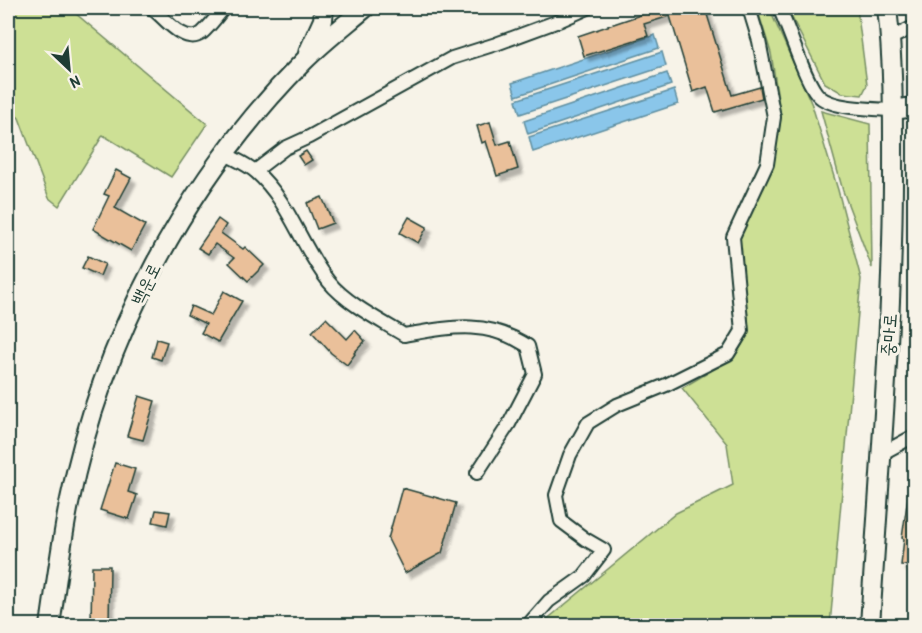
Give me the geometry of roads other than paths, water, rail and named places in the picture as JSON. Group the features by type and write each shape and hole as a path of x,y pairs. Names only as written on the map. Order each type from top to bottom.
{"main road":[{"path":"304,61 323,20 324,8"},
{"name":"백운로","path":"50,626 69,504 102,383 144,282 224,153 304,61 365,8"},
{"name":"중마로","path":"870,626 893,276 893,110 891,39 887,8"},
{"path":"893,110 915,107"}],"street":[{"path":"152,8 186,37 194,38 202,33 224,8"},
{"path":"255,171 285,148 452,57 518,36 588,8"},
{"path":"527,626 549,601 584,576 604,550 561,521 556,495 570,455 588,423 617,405 666,385 728,354 742,331 733,237 767,164 774,117 759,41 749,8"},
{"path":"778,8 809,80 821,98 838,104 893,110"},
{"path":"891,39 915,27"},
{"path":"224,153 255,171 286,207 309,254 331,284 366,312 404,335 453,326 480,327 514,337 528,346 535,374 509,424 477,473"},
{"path":"881,454 915,436"}],"water":[{"path":"655,35 659,48 516,96 512,83"},
{"path":"662,52 666,66 520,114 516,100"},
{"path":"667,73 671,85 528,134 524,121"},
{"path":"674,90 678,104 533,152 529,137"}]}
